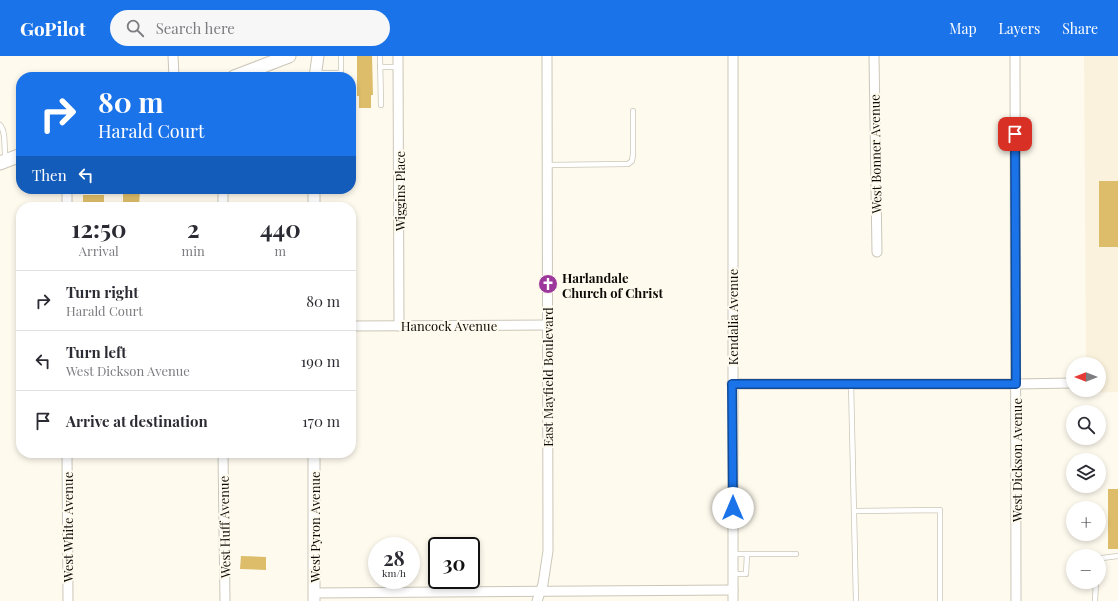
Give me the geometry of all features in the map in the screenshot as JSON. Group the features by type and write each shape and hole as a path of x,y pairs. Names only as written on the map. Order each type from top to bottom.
{"main road":[{"path":"252,72 289,56"},
{"path":"3,162 16,157"}],"street":[{"path":"173,56 174,72"},
{"path":"315,72 318,56"},
{"name":"Wiggins Place","path":"398,56 399,326"},
{"name":"East Mayfield Boulevard","path":"537,601 541,590 548,550 547,56"},
{"name":"Kendalia Avenue","path":"733,56 733,601"},
{"name":"West Bonner Avenue","path":"874,56 877,252"},
{"name":"West Dickson Avenue","path":"1015,56 1016,601"},
{"name":"Hancock Avenue","path":"356,326 547,325"},
{"path":"732,384 1016,384 1066,382"},
{"name":"West White Avenue","path":"67,458 68,601"},
{"name":"West Huff Avenue","path":"223,458 225,601"},
{"name":"West Pyron Avenue","path":"314,458 314,597"},
{"path":"314,597 541,590 733,590"}],"lane":[{"path":"341,56 342,72"},
{"path":"380,56 381,105"},
{"path":"380,67 398,67"},
{"path":"547,165 628,164 632,160 633,154 633,111"},
{"path":"0,125 4,131 3,162"},
{"path":"851,384 856,601"},
{"path":"855,511 940,510 940,601"},
{"path":"733,554 796,554"},
{"path":"733,574 746,574 747,554"},
{"path":"1106,558 1118,556"},
{"path":"1095,601 1096,589"}],"shaded area":[{"path":"1084,56 1118,56 1118,392 1106,392 1106,357 1086,357"}],"building":[{"path":"357,56 372,56 373,95 371,95 371,108 359,108 359,96 357,96"},
{"path":"1099,181 1118,181 1118,247 1099,247"},
{"path":"123,194 140,194 139,202 123,202"},
{"path":"83,195 104,195 104,202 83,202"},
{"path":"1108,489 1118,489 1118,549 1108,549"},
{"path":"241,556 266,557 266,570 240,569"}],"place":[{"name":"Harlandale Church of Christ","path":"548,284"}],"route":[{"path":"733,508 732,384 1016,384 1015,134"}]}
